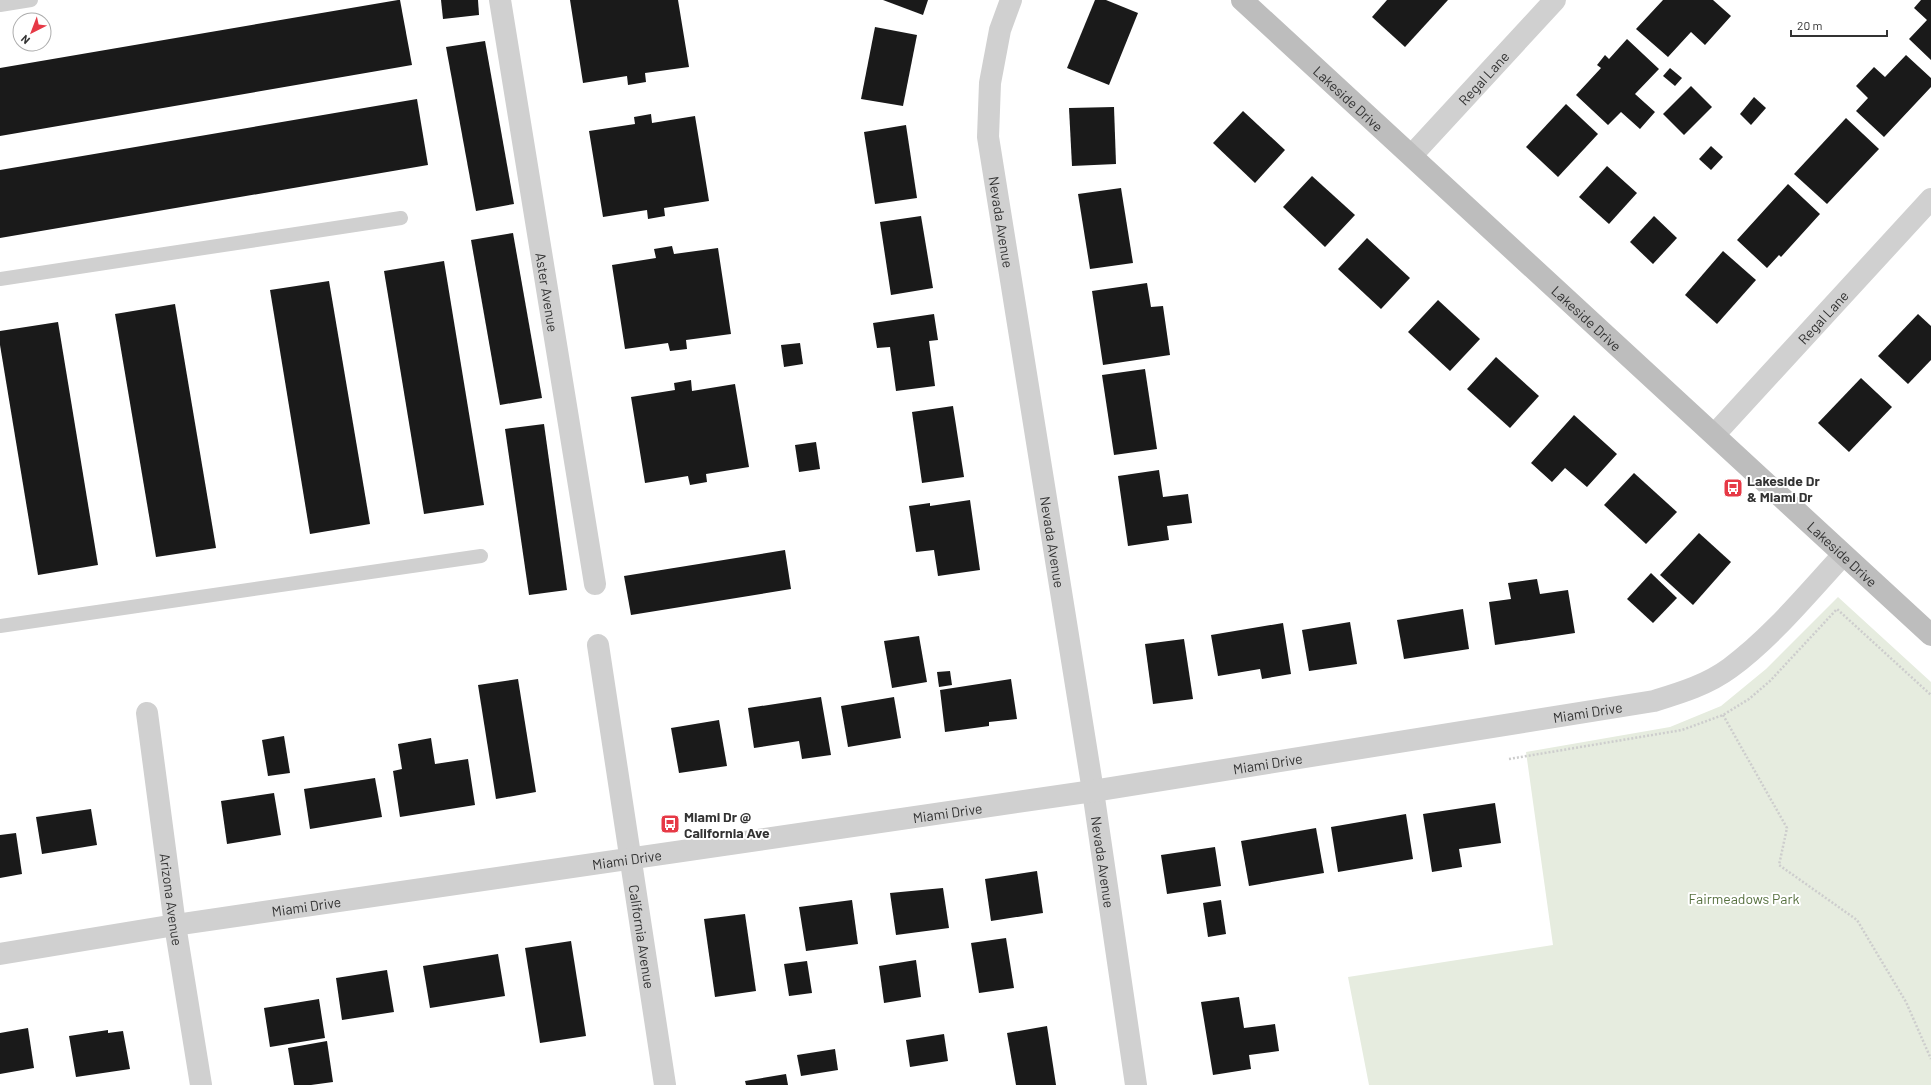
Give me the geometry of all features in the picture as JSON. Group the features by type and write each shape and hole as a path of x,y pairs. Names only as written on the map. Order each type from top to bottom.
{"street":[{"name":"Aster Avenue","path":"500,0 595,584"},
{"name":"Nevada Avenue","path":"1011,0 1000,30 990,83 988,136 1093,791 1136,1085"},
{"name":"Lakeside Drive","path":"1242,0 1715,434 1843,555 1931,635"},
{"name":"Regal Lane","path":"1412,155 1555,0"},
{"name":"Regal Lane","path":"1715,434 1931,200"},
{"name":"Miami Drive","path":"0,954 175,925 629,860 1093,791 1654,702 1696,687 1729,669 1763,640 1843,555"},
{"name":"California Avenue","path":"598,645 629,860 665,1085"},
{"name":"Arizona Avenue","path":"147,713 175,925 201,1085"}],"lane":[{"path":"0,5 32,0"},
{"path":"0,279 401,218"},
{"path":"0,626 481,556"}],"path":[{"path":"1509,759 1682,730 1723,715 1749,699 1770,681 1837,609 1931,694"},
{"path":"1723,715 1787,828 1779,865 1857,920 1906,1002 1931,1059"}],"green space":[{"name":"Fairmeadows Park","path":"1838,597 1931,682 1931,1085 1369,1085 1348,977 1553,945 1526,752 1670,727 1721,706 1766,669"}],"building":[{"path":"400,0 412,65 0,136 0,68"},
{"path":"441,0 478,0 479,15 443,19"},
{"path":"570,0 678,0 689,67 645,73 646,82 628,85 627,76 583,83"},
{"path":"883,0 928,0 923,15"},
{"path":"1095,0 1106,0 1138,13 1109,85 1067,68"},
{"path":"1387,0 1448,0 1405,47 1372,17"},
{"path":"1663,0 1713,0 1731,16 1705,45 1691,32 1668,57 1636,29"},
{"path":"1921,0 1931,0 1931,60 1909,39 1927,20 1914,8"},
{"path":"875,27 917,35 903,106 861,99"},
{"path":"1627,39 1659,69 1635,94 1655,112 1640,129 1621,112 1608,125 1576,95 1601,68 1597,65 1605,55 1609,59"},
{"path":"485,41 514,204 476,211 446,47"},
{"path":"1906,55 1931,78 1931,87 1884,137 1856,111 1868,98 1856,86 1874,67 1885,77"},
{"path":"1670,68 1682,78 1675,86 1663,76"},
{"path":"1691,86 1712,107 1684,135 1663,114"},
{"path":"1754,97 1766,108 1751,125 1740,114"},
{"path":"417,99 428,165 0,238 0,170"},
{"path":"1566,104 1598,134 1558,177 1526,147"},
{"path":"1114,107 1116,164 1072,166 1069,108"},
{"path":"1243,111 1285,150 1255,183 1213,143"},
{"path":"651,114 652,123 695,116 709,201 664,208 665,216 648,219 647,210 603,217 589,131 635,124 634,117"},
{"path":"1846,118 1879,149 1827,204 1794,174"},
{"path":"906,125 917,198 875,204 864,132"},
{"path":"1711,146 1723,157 1711,170 1699,159"},
{"path":"1607,166 1637,193 1609,224 1579,197"},
{"path":"1312,176 1355,215 1325,247 1283,207"},
{"path":"1788,184 1820,214 1781,257 1779,255 1767,268 1737,240"},
{"path":"1121,188 1133,263 1090,269 1078,194"},
{"path":"921,216 933,288 891,295 880,222"},
{"path":"1654,216 1677,238 1653,264 1630,242"},
{"path":"513,233 542,398 500,405 471,240"},
{"path":"1367,238 1410,278 1381,309 1338,269"},
{"path":"672,246 674,254 718,248 731,334 686,340 687,349 670,351 668,343 625,349 612,265 656,258 654,249"},
{"path":"1723,251 1756,280 1717,324 1685,295"},
{"path":"444,261 484,505 424,514 384,271"},
{"path":"329,281 370,524 310,534 270,290"},
{"path":"1147,283 1151,307 1163,306 1170,355 1103,365 1092,291"},
{"path":"1438,300 1480,339 1450,371 1408,332"},
{"path":"175,304 216,548 156,557 115,314"},
{"path":"934,314 938,340 929,341 935,386 896,391 890,347 877,348 873,323"},
{"path":"1918,314 1931,326 1931,360 1908,384 1878,356"},
{"path":"58,322 98,565 38,575 0,345 0,331"},
{"path":"800,343 803,364 784,367 781,345"},
{"path":"1496,357 1539,396 1510,428 1467,389"},
{"path":"1145,369 1157,449 1114,455 1102,375"},
{"path":"1861,378 1892,407 1849,452 1818,423"},
{"path":"691,380 692,391 735,384 749,467 706,474 707,482 690,485 688,476 645,483 631,397 675,390 674,383"},
{"path":"953,406 964,477 922,483 912,412"},
{"path":"1574,415 1617,454 1587,487 1565,468 1552,482 1531,463"},
{"path":"544,424 567,590 529,595 505,429"},
{"path":"816,442 820,469 799,472 795,445"},
{"path":"1159,470 1163,497 1188,494 1192,523 1167,526 1169,540 1128,546 1118,476"},
{"path":"1634,473 1677,512 1646,544 1604,505"},
{"path":"970,500 980,570 938,576 934,550 916,552 909,506 930,503 930,506"},
{"path":"1699,533 1731,562 1693,605 1660,575"},
{"path":"785,550 791,589 631,615 624,576"},
{"path":"1651,573 1677,598 1653,623 1627,599"},
{"path":"1537,579 1540,594 1568,590 1575,633 1495,645 1489,602 1511,599 1508,583"},
{"path":"1463,609 1469,649 1404,659 1397,620"},
{"path":"1350,622 1357,664 1309,671 1302,630"},
{"path":"1283,623 1291,674 1262,679 1260,669 1218,676 1211,635"},
{"path":"919,636 927,682 892,688 884,641"},
{"path":"1184,639 1193,699 1153,704 1145,644"},
{"path":"950,671 952,685 939,687 937,672"},
{"path":"518,679 536,792 496,799 478,685"},
{"path":"1011,679 1017,719 989,722 989,726 945,732 940,690"},
{"path":"821,697 831,755 802,759 799,741 754,748 748,708"},
{"path":"894,697 901,738 848,747 841,706"},
{"path":"719,720 727,766 679,773 671,728"},
{"path":"284,736 290,773 268,776 262,740"},
{"path":"431,738 435,764 468,759 475,805 400,817 393,771 402,769 398,744"},
{"path":"375,778 382,817 310,829 304,789"},
{"path":"274,793 281,835 227,844 221,801"},
{"path":"1495,803 1501,843 1459,849 1462,867 1432,872 1423,814"},
{"path":"91,809 97,845 42,854 36,817"},
{"path":"1406,814 1413,859 1338,872 1331,827"},
{"path":"1316,828 1324,873 1249,886 1241,841"},
{"path":"16,833 22,874 0,878 0,835"},
{"path":"1215,847 1221,886 1167,894 1161,855"},
{"path":"1037,871 1043,913 991,921 985,879"},
{"path":"943,888 949,928 896,935 890,893"},
{"path":"852,900 858,944 806,951 799,907"},
{"path":"1221,900 1226,934 1208,937 1203,903"},
{"path":"745,914 756,991 715,997 704,919"},
{"path":"1006,938 1014,988 979,993 971,943"},
{"path":"571,941 586,1036 540,1043 525,948"},
{"path":"498,954 505,996 430,1008 423,966"},
{"path":"916,960 921,997 884,1003 879,966"},
{"path":"807,961 812,993 789,996 784,964"},
{"path":"387,970 394,1012 342,1020 336,978"},
{"path":"1239,997 1244,1028 1275,1024 1279,1051 1249,1055 1251,1069 1213,1075 1201,1002"},
{"path":"319,999 325,1038 270,1047 264,1008"},
{"path":"1047,1026 1056,1085 1016,1085 1007,1033"},
{"path":"28,1028 34,1068 0,1074 0,1033"},
{"path":"108,1030 108,1033 123,1031 130,1069 76,1077 69,1036"},
{"path":"944,1034 948,1061 910,1067 906,1040"},
{"path":"327,1041 333,1082 311,1085 294,1085 288,1048"},
{"path":"835,1049 838,1070 801,1076 797,1055"},
{"path":"786,1074 788,1085 746,1085 745,1081"}],"place":[{"name":"Lakeside Dr & Miami Dr","path":"1733,488"},
{"name":"Miami Dr @ California Ave","path":"670,824"}]}
